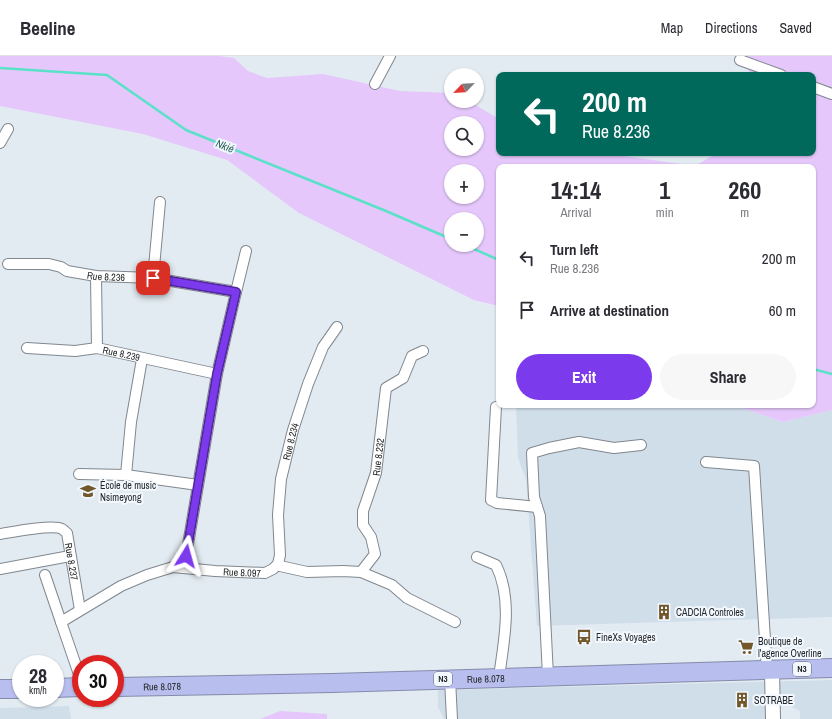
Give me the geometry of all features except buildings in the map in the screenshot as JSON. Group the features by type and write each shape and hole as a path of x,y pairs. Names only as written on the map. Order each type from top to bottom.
{"highway":[{"name":"Rue 8.078","path":"124,687 769,671 832,668"},
{"path":"0,689 12,689"}],"street":[{"path":"374,84 390,56"},
{"path":"740,60 774,72"},
{"path":"816,88 832,94"},
{"path":"0,143 8,129"},
{"path":"153,278 160,202"},
{"path":"184,568 217,374 246,251"},
{"name":"Rue 8.236","path":"8,264 49,264 61,267 67,271 96,276 153,278 236,292"},
{"name":"Rue 8.239","path":"96,276 97,348 142,359 217,374"},
{"name":"Rue 8.234","path":"278,564 280,555 278,515 281,479 293,430 308,384 323,347 337,327"},
{"path":"27,348 75,351 97,348"},
{"name":"Rue 8.232","path":"361,572 375,554 371,537 363,525 363,512 376,473 386,388 403,378 412,356 423,351"},
{"path":"126,475 131,422 142,359"},
{"path":"496,407 491,500 537,507"},
{"path":"548,676 540,516 534,497 532,453 579,442 614,448 641,445"},
{"path":"706,462 754,466 773,719"},
{"path":"79,474 126,475 198,485"},
{"name":"Rue 8.237","path":"0,534 32,529 63,529 67,533 80,610"},
{"path":"0,569 70,556"},
{"path":"477,557 496,565 504,584 506,612 499,677"},
{"path":"278,564 280,566 307,572 343,570 361,572 392,584 407,598 455,622"},
{"name":"Rue 8.097","path":"61,622 121,586 147,575 173,567 215,572 265,573 273,569 278,564"},
{"path":"45,576 72,655"},
{"path":"450,679 452,719"}],"shaded area":[{"path":"0,56 218,56 234,58 248,71 267,78 323,74 400,91 444,93 444,108 481,108 496,117 496,156 624,156 681,164 496,164 496,305 474,300 299,213 227,160 143,134 0,106"},
{"path":"741,56 832,56 832,410 783,422 742,408 816,408 816,164 698,164 712,156 816,156 816,72 749,72"},
{"path":"516,408 742,408 783,422 832,410 832,617 537,626 526,480 518,458"},
{"path":"832,680 832,719 800,719 800,711 784,703 781,704 781,719 444,719 438,707 438,690"},
{"path":"69,706 71,719 0,719 0,708"},
{"path":"280,711 327,714 327,719 260,719"}],"waterway":[{"name":"Nkié","path":"0,68 107,75 186,130 444,236"},
{"name":"Nkié","path":"481,252 496,259"},
{"name":"Nkié","path":"816,370 832,374"}],"place":[{"name":"École de music Nsimeyong","path":"88,491"},
{"name":"CADCIA Controles","path":"664,612"},
{"name":"FineXs Voyages","path":"584,637"},
{"name":"Boutique de l'agence Overline","path":"746,647"},
{"name":"SOTRABE","path":"742,700"}],"route":[{"path":"153,278 236,292 217,374 186,556"}]}
